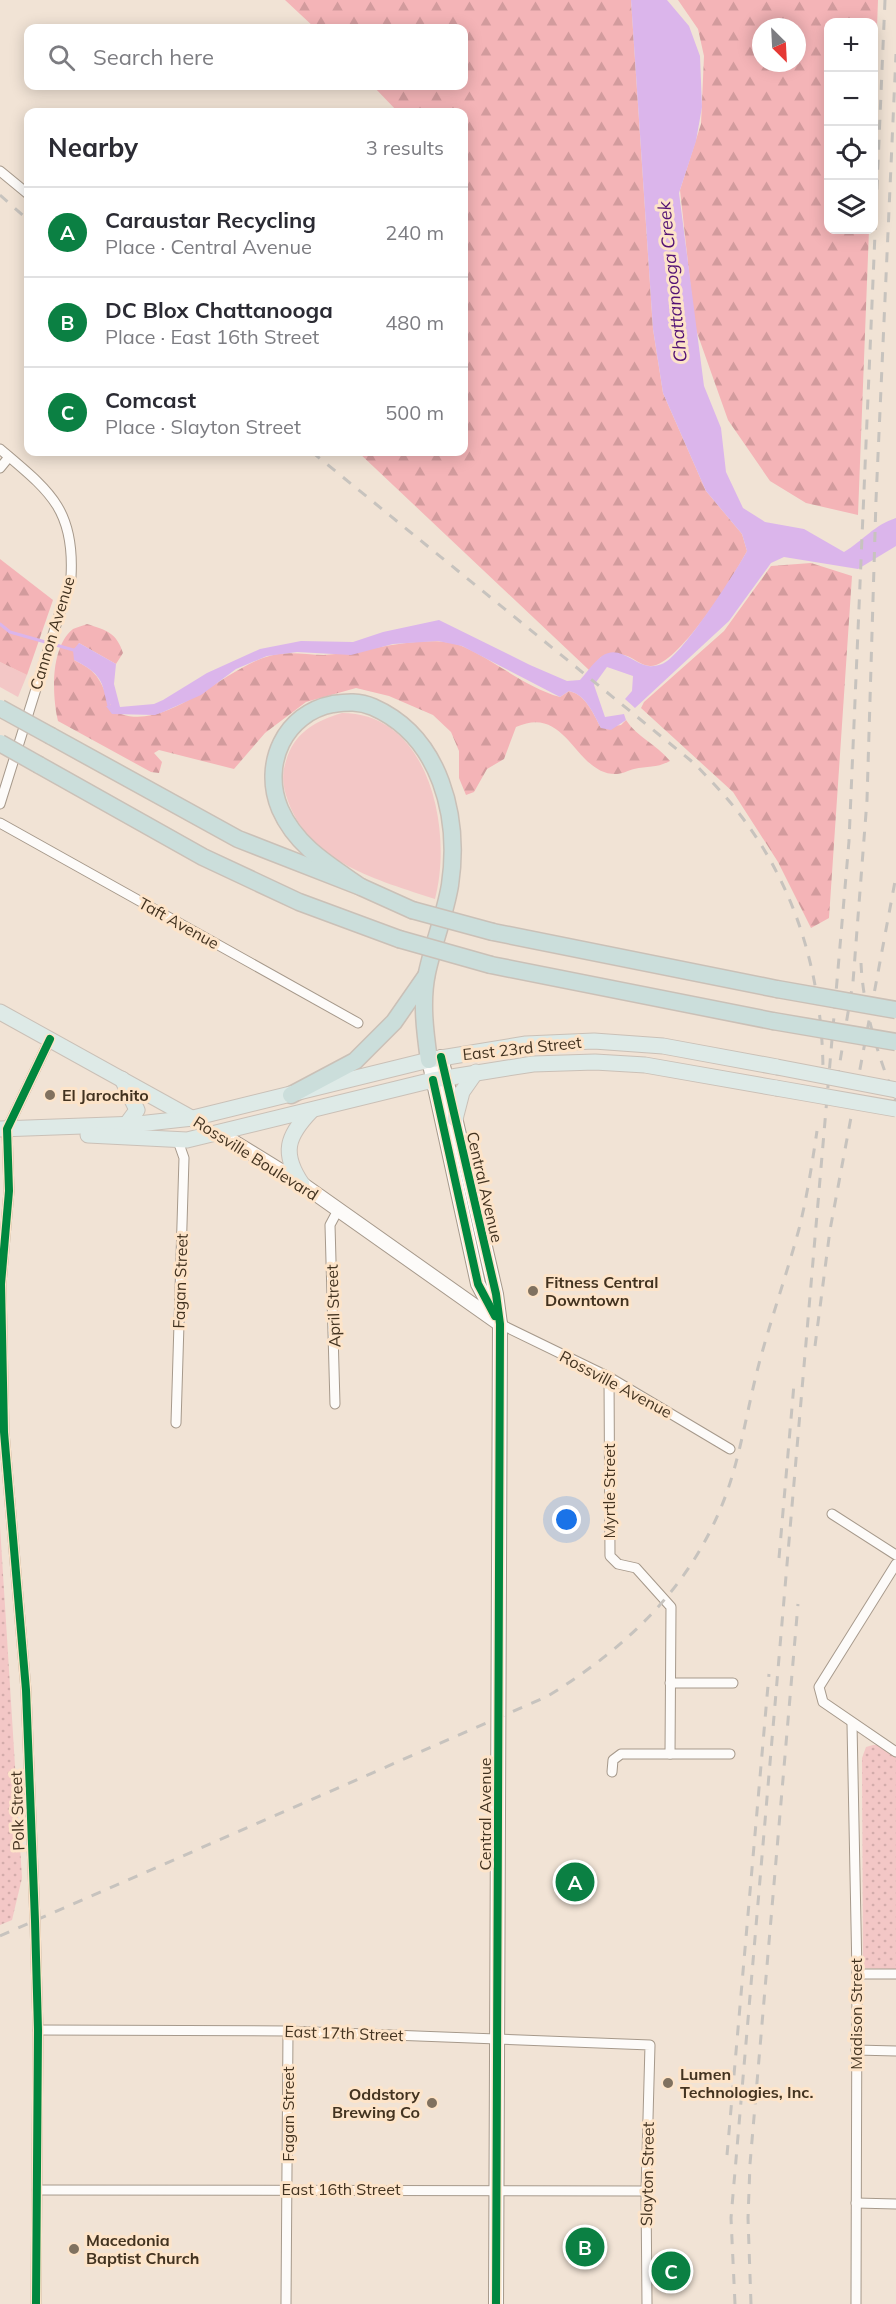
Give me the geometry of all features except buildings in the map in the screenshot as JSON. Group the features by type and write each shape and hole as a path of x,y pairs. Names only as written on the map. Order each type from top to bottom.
{"highway":[{"path":"361,887 321,860 297,838 279,808 274,765 281,742 296,720 319,707 351,701 372,706 398,721 420,742 435,765 445,792 451,824 450,886 426,975 425,1027 435,1058"},
{"path":"0,708 238,839 361,887 411,910 493,932 777,989 896,1010"},
{"path":"0,743 203,857 298,902 399,939 491,965 772,1021 896,1042"},
{"path":"291,1095 355,1061 394,1022 426,975"}],"main road":[{"name":"Rossville Boulevard","path":"0,1012 193,1118 302,1184 500,1324"},
{"name":"East 23rd Street","path":"4,1129 126,1125 193,1118 435,1058 526,1044 594,1041 663,1046 896,1090"},
{"name":"Central Avenue","path":"435,1058 478,1284 500,1324"},
{"name":"East 23rd Street","path":"4,1129 178,1141 219,1134 439,1079 533,1064 595,1062 682,1070 896,1109"},
{"path":"455,1119 462,1092 476,1072"},
{"path":"123,1079 137,1110 126,1125"},
{"name":"Central Avenue","path":"439,1079 455,1119 496,1296 500,1324 496,2304"},
{"path":"302,1184 293,1172 290,1136 312,1110"}],"street":[{"path":"0,171 24,191"},
{"name":"Cannon Avenue","path":"0,448 49,492 62,512 70,536 71,577 0,804"},
{"path":"0,468 9,457"},
{"name":"Taft Avenue","path":"0,823 358,1023"},
{"name":"Polk Street","path":"36,2304 38,2030 26,1690 4,1432 1,1284 9,1191 4,1129 50,1039"},
{"name":"Fagan Street","path":"176,1423 184,1158 178,1141"},
{"name":"April Street","path":"335,1404 330,1225 338,1210"},
{"name":"Rossville Avenue","path":"500,1324 609,1377 730,1449"},
{"name":"Myrtle Street","path":"609,1377 610,1556 618,1564 636,1568 671,1607 670,1754"},
{"path":"831,1514 896,1555"},
{"path":"896,1564 819,1687 823,1702 896,1752"},
{"path":"670,1683 733,1683"},
{"name":"Madison Street","path":"852,1724 857,1974 856,2304"},
{"path":"612,1772 615,1756 730,1754"},
{"path":"857,1974 896,1974"},
{"name":"East 17th Street","path":"38,2030 288,2031 497,2037 650,2045"},
{"name":"Fagan Street","path":"286,2304 288,2031"},
{"name":"Slayton Street","path":"647,2304 646,2191 650,2045"},
{"path":"856,2050 896,2051"},
{"name":"East 16th Street","path":"37,2190 646,2191"},
{"path":"856,2203 896,2204"}],"shaded area":[{"path":"0,662 27,675 18,697 0,687"},
{"path":"342,713 372,718 396,732 415,754 428,780 437,810 440,841 440,871 435,899 369,876 348,866 312,840 298,822 288,801 283,781 284,766 290,751 300,736 315,724"},
{"path":"0,1526 22,1878 12,1920 0,1925"},
{"path":"878,1745 896,1756 896,1969 863,1968 862,1758 866,1747"}],"green space":[{"path":"285,0 631,0 653,329 663,393 706,491 742,534 747,551 704,619 675,652 661,663 647,666 622,654 616,654 601,657 589,670 362,456 468,456 468,108 394,108 377,90 468,90 468,24 311,24"},
{"path":"678,0 878,0 877,18 824,18 824,234 869,234 858,515 806,503 770,481 728,420 695,327 680,190 701,124 704,56 698,29"},
{"path":"0,559 53,600 27,675 0,662"},
{"path":"811,563 852,576 829,918 811,928 778,862 733,792 641,708 644,702 724,631 771,566"},
{"path":"87,624 110,633 118,641 123,653 116,664 79,643 74,660 95,674 111,706 107,706 125,715 145,716 166,711 248,665 273,655 340,654 432,641 464,647 547,693 560,697 569,691 575,693 588,705 601,728 621,725 626,720 670,761 619,774 603,772 591,764 560,732 548,724 534,722 516,727 504,759 487,769 474,792 466,795 459,778 459,751 451,732 433,715 389,696 356,688 306,702 265,733 234,769 159,750 154,753 162,762 159,773 151,772 58,721 54,686 60,647 73,629"}],"water":[{"name":"Chattanooga Creek","path":"631,0 667,0 689,26 700,56 702,107 696,141 679,193 704,386 721,428 726,472 743,508 765,522 804,529 844,552 881,525 896,518 896,546 858,569 784,557 771,563 729,621 635,708 625,699 632,691 633,676 607,667 594,685 605,717 624,714 626,720 611,730 601,728 588,705 575,693 569,691 560,697 462,646 438,641 393,644 351,655 297,652 267,656 236,669 201,695 155,715 112,714 106,706 111,706 99,678 90,669 74,660 73,650 79,643 116,664 114,684 120,707 154,704 207,673 260,649 301,641 353,642 383,632 439,620 567,681 580,680 596,661 608,653 620,653 643,665 662,664 681,647 708,613 747,551 742,534 706,491 663,393 653,329"}],"waterway":[{"path":"0,624 10,632 77,651"},
{"path":"103,681 109,706 113,708"}],"railway":[{"path":"735,2304 731,2218 849,841 885,0"},
{"path":"837,1080 853,982 867,800 876,500 896,54"},
{"path":"0,195 24,216"},
{"path":"317,456 695,764 733,806 776,870 802,933 817,1000 823,1069"},
{"path":"815,1346 830,1230 896,876"},
{"path":"861,963 862,981 873,1034 896,1101"},
{"path":"0,1936 548,1696 578,1677 632,1634 677,1584 696,1556 727,1492 760,1360 799,1229 817,1131"},
{"path":"779,1558 794,1384"},
{"path":"751,2304 748,2218 750,2164 798,1604"},
{"path":"727,2155 769,1674"}],"cycle path":[{"path":"36,2304 38,2030 35,1921 26,1690 4,1432 1,1284 9,1191 7,1129 50,1039"},
{"path":"441,1057 496,1294 500,1324 496,2304"},
{"path":"433,1080 478,1284 495,1316"}],"place":[{"name":"El Jarochito","path":"50,1095"},
{"name":"Fitness Central Downtown","path":"533,1291"},
{"name":"Caraustar Recycling","path":"575,1882"},
{"name":"Lumen Technologies, Inc.","path":"668,2083"},
{"name":"Oddstory Brewing Co","path":"432,2103"},
{"name":"DC Blox Chattanooga","path":"585,2247"},
{"name":"Macedonia Baptist Church","path":"74,2249"},
{"name":"Comcast","path":"671,2271"}]}
